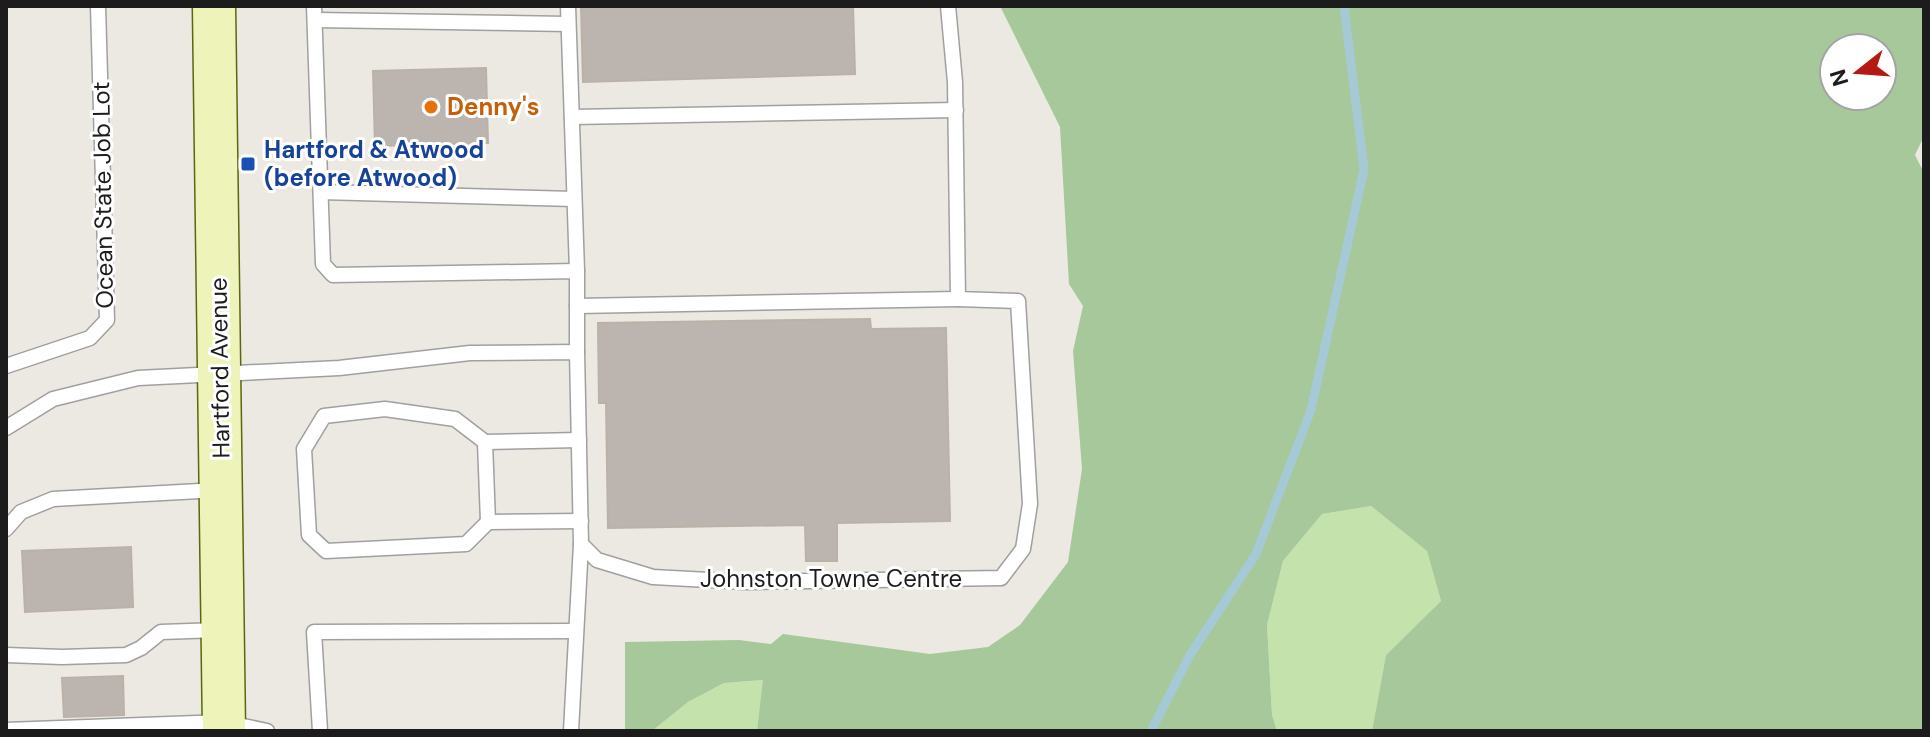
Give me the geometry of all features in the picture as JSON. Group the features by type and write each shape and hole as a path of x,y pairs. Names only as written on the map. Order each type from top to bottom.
{"main road":[{"name":"Hartford Avenue","path":"214,6 224,726"}],"lane":[{"name":"Ocean State Job Lot","path":"6,366 90,338 107,320 98,6"},
{"path":"568,6 581,521 571,731"},
{"path":"577,306 958,299 956,110 948,6"},
{"path":"568,24 314,13 323,264 333,275 577,271"},
{"path":"572,117 956,110"},
{"path":"321,192 574,199"},
{"name":"Johnston Towne Centre","path":"581,544 597,560 653,577 746,582 1001,578 1023,549 1030,504 1018,301 958,299"},
{"path":"6,428 53,399 138,378 339,368 470,353 577,352"},
{"path":"579,440 485,442 455,419 385,409 324,416 304,449 309,535 326,551 466,544 488,522 581,521"},
{"path":"485,442 488,522"},
{"path":"6,529 21,512 53,499 222,490"},
{"path":"6,655 126,655 161,632 223,630"},
{"path":"320,731 314,632 576,631"},
{"path":"6,730 142,724 224,726 267,731"}],"green space":[{"path":"1000,6 1924,6 1924,136 1915,155 1924,173 1924,731 1372,731 1386,655 1441,601 1427,551 1371,506 1322,514 1283,561 1267,625 1272,715 1277,731 757,731 763,680 724,683 688,702 652,731 625,731 625,642 739,640 771,644 783,634 930,654 988,647 1020,625 1068,562 1082,469 1073,351 1083,306 1069,284 1060,127"},
{"path":"1371,506 1427,551 1441,601 1386,655 1372,731 1277,731 1272,715 1267,625 1283,561 1322,514"},
{"path":"764,680 757,731 652,731 688,702 724,683"}],"building":[{"path":"581,6 853,6 855,74 583,82"},
{"name":"Denny's","path":"486,68 488,143 375,146 373,71"},
{"path":"870,319 871,329 946,328 950,521 837,523 837,561 806,561 805,525 608,528 606,403 599,403 598,323"},
{"path":"131,547 133,607 25,612 22,551"},
{"path":"123,676 124,715 64,717 62,678"}],"waterway":[{"path":"1151,731 1190,655 1256,554 1311,410 1364,169 1344,6"}],"place":[{"name":"Denny's","path":"431,107"},
{"name":"Hartford & Atwood (before Atwood)","path":"248,164"}]}
